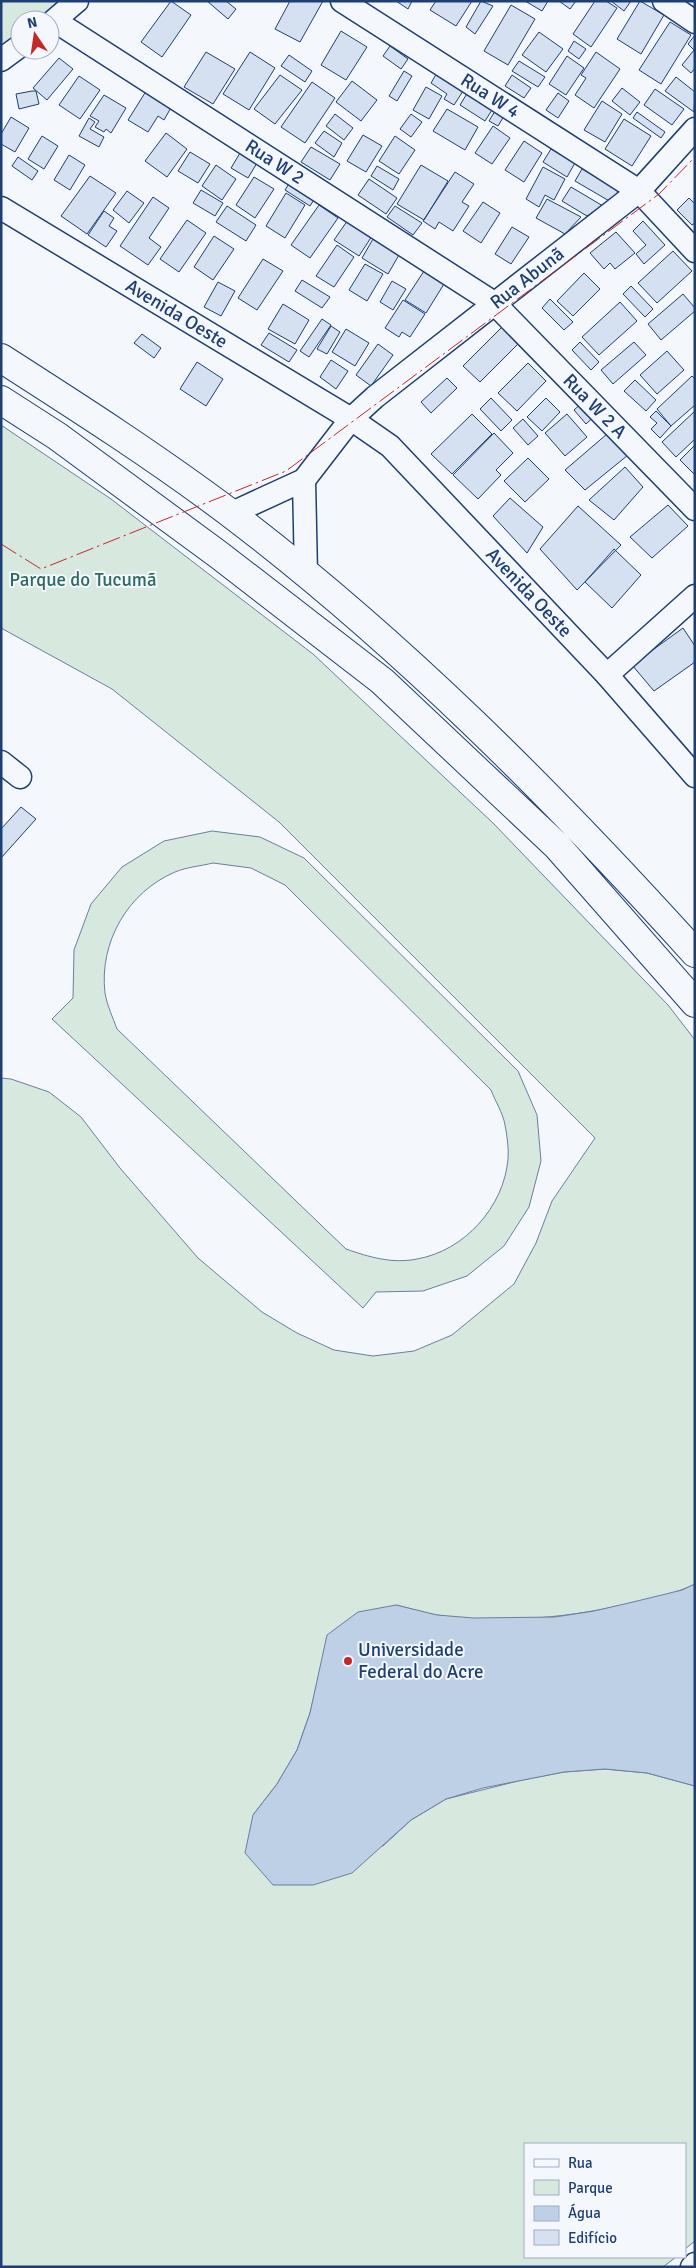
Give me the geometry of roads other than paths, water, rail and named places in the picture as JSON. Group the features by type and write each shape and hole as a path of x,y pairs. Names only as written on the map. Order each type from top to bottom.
{"main road":[{"path":"1,358 146,454 230,514 306,574 425,676 624,875 695,953"},
{"path":"1,400 57,436 220,554 382,680 557,846 695,1003"}],"street":[{"path":"60,16 77,1"},
{"name":"Rua W 4","path":"342,1 639,191 695,251"},
{"path":"664,1 695,22"},
{"name":"Rua W 2","path":"60,28 494,303"},
{"name":"Rua Abunã","path":"351,419 375,397 639,191 695,129"},
{"name":"Avenida Oeste","path":"1,208 351,419 390,446 607,675 695,776"},
{"name":"Rua W 2 A","path":"494,303 695,509"},
{"path":"230,514 304,480 351,419"},
{"path":"304,480 306,574"},
{"path":"607,675 695,596"},
{"path":"1,762 20,777"},
{"path":"692,2267 695,2264"}],"water":[{"path":"695,1584 695,1786 647,1773 605,1769 564,1772 483,1788 446,1799 411,1820 352,1873 313,1885 273,1885 245,1853 253,1815 277,1784 297,1750 310,1713 327,1635 358,1612 396,1605 437,1615 474,1618 555,1617 633,1602 682,1590"}],"place":[{"name":"Universidade Federal do Acre","path":"348,1661"}],"park label":[{"name":"Parque do Tucumã","path":"83,580"}]}
